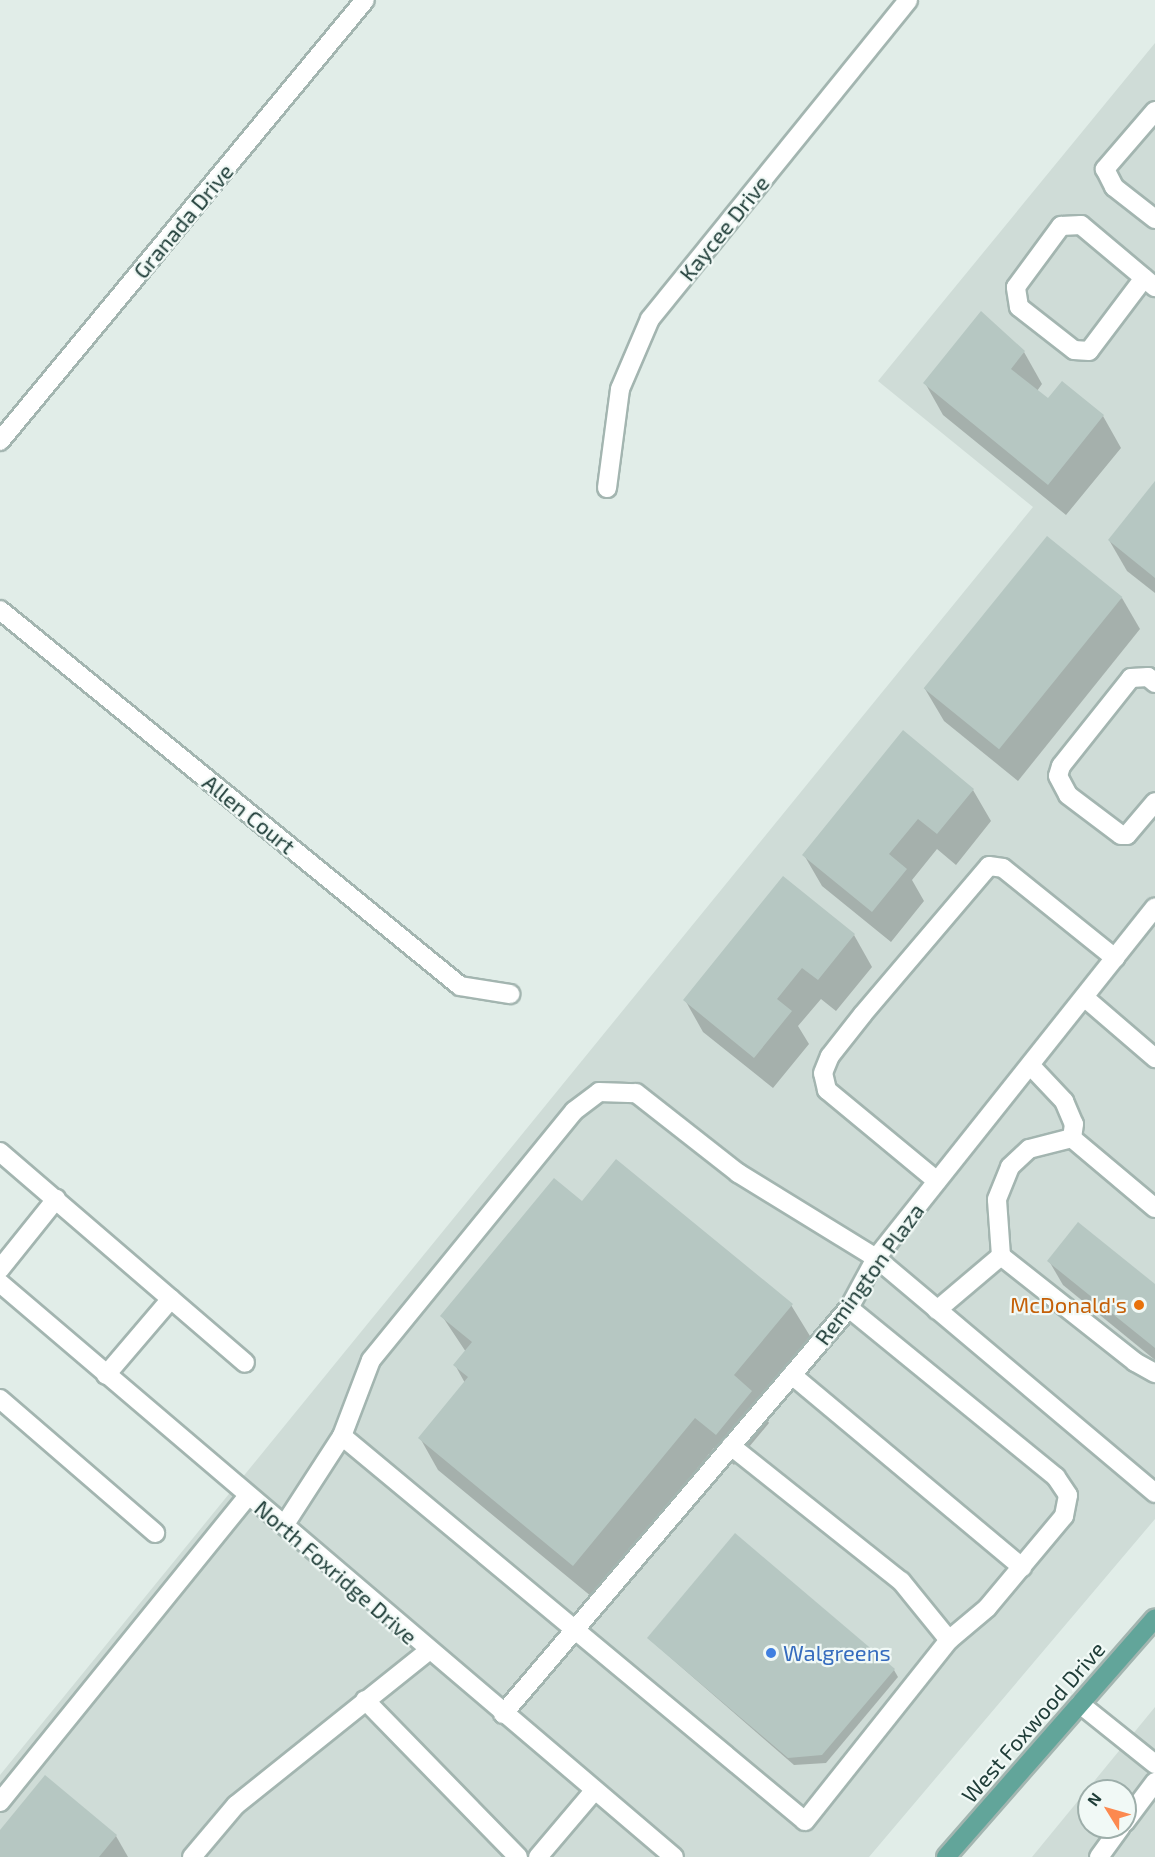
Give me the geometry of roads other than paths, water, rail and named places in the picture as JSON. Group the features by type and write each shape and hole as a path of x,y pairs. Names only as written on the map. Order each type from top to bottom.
{"main road":[{"name":"West Foxwood Drive","path":"946,1857 1155,1618"}],"street":[{"name":"Granada Drive","path":"0,441 365,0"},
{"name":"Kaycee Drive","path":"607,488 620,390 650,319 908,0"},
{"path":"1155,111 1105,169 1114,187 1155,219"},
{"path":"1081,225 1149,282 1089,351 1074,350 1019,307 1016,287 1061,226 1081,225"},
{"name":"Allen Court","path":"0,610 460,986 510,994"},
{"path":"1155,683 1148,677 1131,678 1061,766 1058,776 1068,795 1121,835 1127,835 1155,802"},
{"path":"937,1181 827,1090 823,1073 830,1056 863,1014 989,866 1003,868 1115,958"},
{"name":"Remington Plaza","path":"502,1714 849,1308 876,1258 1155,907"},
{"path":"1084,997 1155,1058"},
{"path":"1030,1065 1064,1101 1074,1124 1072,1138"},
{"path":"285,1524 342,1436 371,1360 574,1112 599,1092 636,1093 738,1173 876,1258 1155,1493"},
{"path":"1072,1138 1155,1208"},
{"path":"1072,1138 1029,1149 1011,1167 997,1200 1001,1256 1135,1362 1155,1373"},
{"path":"0,1152 245,1363"},
{"path":"0,1269 56,1199"},
{"path":"938,1310 1001,1256"},
{"name":"North Foxridge Drive","path":"0,1283 106,1376 248,1496 285,1524 428,1651 674,1857"},
{"path":"106,1376 171,1299"},
{"path":"342,1436 805,1821 949,1640 987,1608 1064,1516 1068,1495 1056,1477 849,1308"},
{"path":"792,1375 1022,1567"},
{"path":"0,1399 155,1533"},
{"path":"731,1446 902,1581 949,1640"},
{"path":"0,1802 248,1496"},
{"path":"192,1857 236,1805 428,1651"},
{"path":"365,1700 518,1857"},
{"path":"1080,1704 1155,1764"},
{"path":"1137,1806 1155,1782"},
{"path":"538,1857 594,1791"},
{"path":"1099,1857 1112,1839"}],"place":[{"name":"McDonald's","path":"1139,1305"},
{"name":"Walgreens","path":"771,1653"}]}
